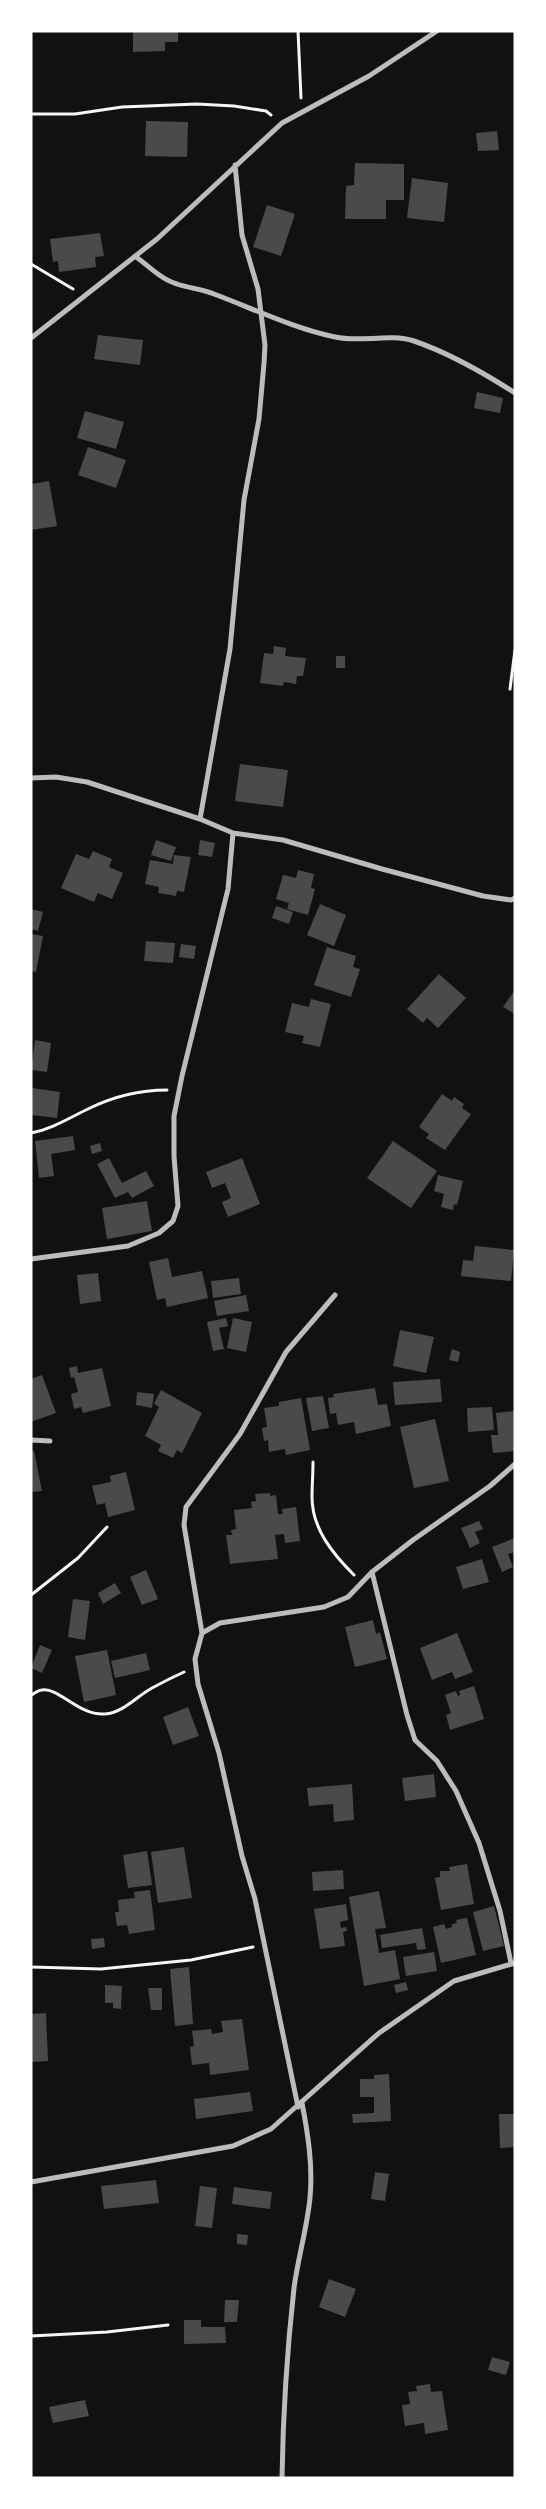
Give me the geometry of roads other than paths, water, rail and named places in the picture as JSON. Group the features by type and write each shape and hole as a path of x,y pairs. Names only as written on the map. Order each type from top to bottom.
{"street":[{"path":"31,338 84,295 136,257 282,123 369,76 418,46 436,31"},
{"path":"200,819 230,649 244,500 259,418 265,344 254,271 242,236 235,165"},
{"path":"136,257 168,280 213,293 260,314 336,337 400,338 413,341 475,369 515,394"},
{"path":"31,778 56,776 87,782 200,819 233,833 283,840 482,896 511,900 515,898"},
{"path":"31,1259 128,1246 159,1234 174,1221 178,1206 173,1134 180,1090 228,889 233,833"},
{"path":"282,2478 283,2397 296,2273 310,2197 310,2145 255,1899 242,1856 219,1753 198,1684 195,1659 202,1634 184,1525 186,1507 240,1434 286,1352 335,1296"},
{"path":"31,1440 50,1441"},
{"path":"202,1634 220,1623 324,1607 348,1597 372,1572 412,1540 490,1486 515,1464"},
{"path":"31,2182 233,2146 271,2129 300,2105 378,2033 454,1981 513,1963 500,1911 479,1843 456,1791 437,1761 416,1740 410,1724 372,1572"}]}
